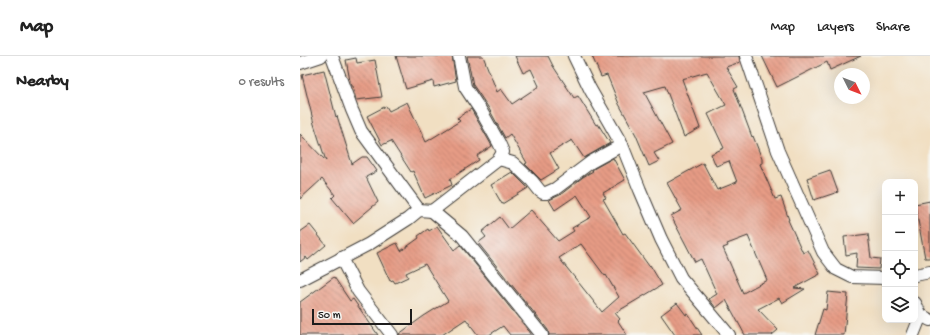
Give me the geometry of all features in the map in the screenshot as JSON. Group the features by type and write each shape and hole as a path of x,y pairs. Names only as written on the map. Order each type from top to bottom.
{"street":[{"path":"300,63 321,56"},
{"path":"332,56 361,131 419,210"},
{"path":"432,211 499,159 503,152 481,111 465,86 459,56"},
{"path":"574,56 590,89 622,145 661,239 681,278 729,335"},
{"path":"746,56 778,151 823,252 836,269 852,277 882,278"},
{"path":"499,159 513,163 532,180 540,191 546,193 555,189 591,162 622,145"},
{"path":"300,280 369,244 408,219 419,210 432,211 462,236 542,335"},
{"path":"341,258 358,291 392,335"},
{"path":"918,274 930,272"},
{"path":"914,335 925,318 918,308"}],"building":[{"path":"396,56 452,56 456,81 434,87 433,81 406,89"},
{"path":"467,56 483,56 497,92 501,89 512,104 539,86 531,69 523,73 515,56 548,56 574,98 578,96 596,125 598,124 610,143 584,158 572,140 550,153 559,169 541,180 525,164 527,163 510,134 505,138 488,107 473,85"},
{"path":"592,56 739,56 740,62 726,67 738,87 734,89 762,159 762,163 760,164 775,199 781,197 788,220 803,253 808,250 820,274 794,288 805,289 782,303 779,298 758,309 778,330 772,335 745,335 726,300 716,308 709,299 717,294 701,259 695,262 671,216 682,210 667,183 703,163 717,190 737,182 729,161 716,166 711,154 724,148 708,114 726,105 707,72 682,79 700,128 684,137 665,86 644,92 672,144 654,153 659,161 649,166 636,135 619,104 607,75 601,77","holes":["748,236 767,280 743,293 723,248 728,246 727,244"]},
{"path":"762,56 861,56 830,70 827,62 777,87"},
{"path":"356,58 357,63 375,60 382,97 356,100 353,86 351,86 346,60"},
{"path":"324,70 336,117 337,116 352,164 362,157 367,157 377,171 366,177 378,202 353,223 332,198 335,195 322,179 300,199 300,134 326,161 314,124 302,75"},
{"path":"407,102 426,142 460,121 457,118 471,109 492,146 477,156 479,160 450,179 452,185 425,198 413,171 411,172 391,141 382,145 367,116 386,106 389,111"},
{"path":"613,158 625,180 603,193 606,198 603,199 623,234 625,233 649,266 650,265 662,285 615,313 620,319 618,321 627,335 549,335 548,330 478,243 486,237 482,232 500,217 509,229 531,210 558,241 574,231 572,228 591,217 577,195 555,210 549,200 560,195 593,171 592,170","holes":["581,244 605,276 606,275 619,297 602,312 559,258"]},
{"path":"830,170 838,192 814,200 807,178"},
{"path":"512,172 528,188 502,204 491,185"},
{"path":"930,201 930,258 925,258 918,220 918,203"},
{"path":"310,225 326,245 308,260 306,257 300,262 300,232"},
{"path":"437,226 454,250 460,245 532,335 510,335 503,326 489,335 478,335 466,319 442,335 399,335 424,316 448,301 425,264 406,273 408,277 395,283 393,280 390,281 377,253 397,243 401,251 419,238 418,236 428,229 429,231"},
{"path":"868,234 871,258 880,259 879,269 856,268 857,253 846,255 844,237"},
{"path":"334,277 350,301 353,299 378,335 300,335 300,302"},
{"path":"828,292 848,294 844,335 815,335 823,309 826,310"},
{"path":"677,303 686,315 688,314 702,335 675,335 661,315"}]}
